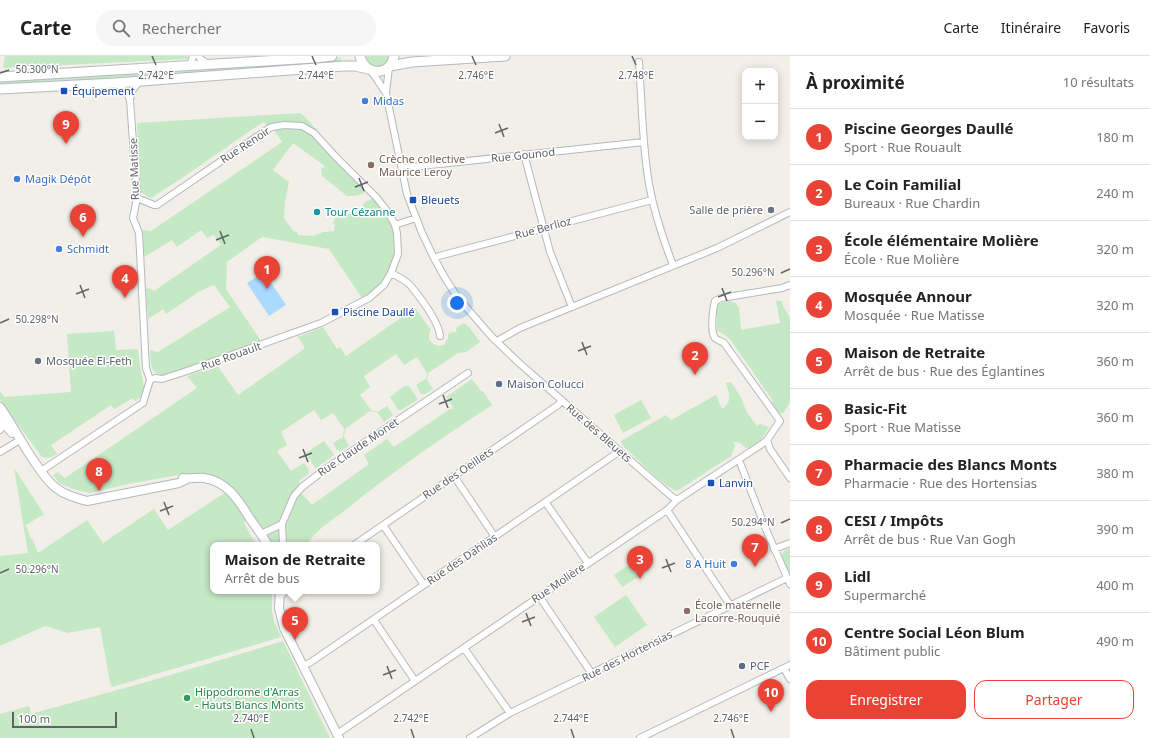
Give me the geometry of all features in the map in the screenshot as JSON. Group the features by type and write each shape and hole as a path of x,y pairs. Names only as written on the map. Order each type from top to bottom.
{"main road":[{"path":"0,77 191,60 208,64 332,56"},
{"path":"360,56 362,62 369,70"},
{"path":"390,67 394,56"},
{"path":"0,89 115,83 344,66 355,66 379,72 390,67 412,62 505,56"}],"street":[{"path":"198,56 208,64"},
{"path":"635,56 640,62"},
{"path":"643,56 640,62 647,170 652,200 662,236 673,265"},
{"name":"Rue des Bleuets","path":"386,93 390,67"},
{"name":"Rue des Bleuets","path":"369,70 374,74 386,93 407,194 416,218 434,258 458,298 497,341 677,500"},
{"path":"130,100 133,89 140,81"},
{"path":"115,83 122,87 130,100"},
{"name":"Rue Matisse","path":"130,100 137,198 133,218 139,233 146,368 150,380"},
{"name":"Rue Renoir","path":"137,198 157,205 268,129 284,125 302,126 314,133 376,197 388,212 395,225"},
{"name":"Rue Gounod","path":"402,168 644,142"},
{"path":"524,154 554,264 572,307"},
{"name":"Rue Berlioz","path":"434,258 652,200"},
{"path":"497,341 520,328 717,248 790,212"},
{"path":"395,225 416,218"},
{"name":"Rue Rouault","path":"150,380 155,378 162,379 184,372 321,323 358,305 384,285 391,273 398,254 395,225"},
{"path":"391,273 409,284 440,329 440,336"},
{"name":"Rue Molière","path":"338,736 539,596 667,510 677,500 767,440 780,422 728,348 724,343 715,338 712,332 713,306 715,301 721,298 782,288 790,285"},
{"name":"Rue Claude Monet","path":"283,542 282,524 294,496 302,487 328,467 468,373"},
{"path":"41,471 143,403 150,380"},
{"name":"Rue des Oeillets","path":"358,542 562,400"},
{"path":"0,407 41,471 55,487 63,493 78,498 179,478 204,478 216,481 234,494 266,542"},
{"path":"1,424 20,440"},
{"path":"1,424 13,426"},
{"path":"0,452 20,440"},
{"path":"767,440 770,449 790,478"},
{"name":"Rue des Dahlias","path":"303,666 374,620 620,451"},
{"path":"739,460 774,549 789,581"},
{"path":"454,476 495,537"},
{"path":"546,503 588,563"},
{"path":"667,510 730,605"},
{"path":"261,534 282,524"},
{"path":"383,525 424,585"},
{"path":"774,549 790,543"},
{"name":"Rue des Hortensias","path":"470,738 510,714 730,605 789,581"},
{"path":"282,594 280,608 284,628 338,736"},
{"path":"539,596 592,674"},
{"path":"374,620 416,681"},
{"path":"464,648 510,714"},
{"path":"640,738 787,666 790,679"}],"green space":[{"path":"5,56 187,56 188,58 3,68"},
{"path":"364,56 390,56 384,65 378,67 368,64"},
{"path":"341,58 342,62 156,75 156,71 331,60"},
{"path":"150,71 150,76 0,86 0,81"},
{"path":"301,113 317,130 314,133 368,189 358,195 347,196 322,176 321,169 325,166 293,143 273,170 289,182 285,202 284,218 293,231 297,232 298,235 313,236 323,232 334,231 335,224 333,224 335,218 359,212 365,202 376,197 388,212 398,246 389,278 364,301 329,249 262,237 227,262 226,289 261,341 254,345 228,352 166,375 156,373 152,368 150,350 158,352 230,307 214,285 200,291 166,314 163,309 148,319 146,289 149,288 154,291 221,245 214,235 207,238 201,230 177,247 172,240 144,257 143,230 151,231 282,142 272,127 267,126 264,122 151,198 140,192 137,123"},
{"path":"729,301 736,303 739,308 741,330 780,323 776,301 782,301 783,306 790,318 790,402 784,412 780,414 771,405 773,401 730,339 717,331 717,304"},
{"path":"415,308 431,330 429,337 433,344 439,346 444,345 448,338 448,334 457,332 456,328 464,323 469,327 480,342 466,352 458,353 428,373 427,380 433,389 425,394 421,394 416,385 426,379 427,373 417,357 404,365 396,354 364,376 370,387 360,395 371,410 378,412 387,406 393,415 384,422 378,413 370,411 345,429 344,437 349,446 341,451 337,450 333,443 343,437 344,429 333,413 321,420 314,410 281,432 287,445 277,451 291,471 304,463 309,470 308,474 299,481 302,494 312,505 369,464 364,455 387,439 394,447 450,409 454,409 446,397 472,379 482,392 483,391 492,405 384,480 321,528 308,542 266,542 249,517 244,523 254,542 210,542 210,594 272,594 272,611 274,621 281,637 112,687 100,627 68,633 45,626 0,646 0,556 28,553 14,468 44,514 26,525 38,553 87,520 103,543 154,509 168,530 223,494 227,489 216,481 187,479 184,474 128,484 90,493 73,489 59,483 53,475 58,472 65,478 197,388 187,376 217,365 238,395 304,349 304,346 298,337 323,327 337,349 340,347 346,356"},
{"path":"114,331 116,350 138,349 145,394 135,401 133,398 114,409 111,405 51,445 57,454 49,458 42,457 0,400 0,391 4,397 71,392 67,334"},
{"path":"731,382 742,399 746,411 757,426 760,424 769,427 760,441 754,446 746,448 738,442 734,442 735,446 731,456 677,491 664,483 623,446 621,441 666,415 671,420 716,395 722,409 729,400 726,383"},
{"path":"404,386 409,386 417,400 401,410 398,410 390,397"},
{"path":"641,400 651,418 623,433 614,415"},
{"path":"324,441 334,454 315,468 306,453"},
{"path":"790,548 790,576 781,556 784,551"},
{"path":"640,557 649,570 622,587 614,575"},
{"path":"626,595 647,625 615,647 594,617"},
{"name":"Hippodrome d'Arras - Hauts Blancs Monts","path":"283,641 330,738 0,738 0,714 29,706 31,714 157,679"}],"water":[{"path":"264,272 286,305 269,316 247,283"}],"place":[{"name":"Équipement","path":"64,91"},
{"name":"Midas","path":"365,101"},
{"name":"Lidl","path":"66,144"},
{"name":"Crèche collective Maurice Leroy","path":"371,165"},
{"name":"Magik Dépôt","path":"17,179"},
{"name":"Bleuets","path":"413,200"},
{"name":"Salle de prière","path":"771,210"},
{"name":"Tour Cézanne","path":"317,212"},
{"name":"Basic-Fit","path":"83,237"},
{"name":"Schmidt","path":"59,249"},
{"name":"Piscine Georges Daullé","path":"267,289"},
{"name":"Mosquée Annour","path":"125,298"},
{"name":"Piscine Daullé","path":"335,312"},
{"name":"Mosquée El-Feth","path":"38,361"},
{"name":"Le Coin Familial","path":"695,375"},
{"name":"Maison Colucci","path":"499,384"},
{"name":"Lanvin","path":"711,483"},
{"name":"CESI / Impôts","path":"99,491"},
{"name":"8 A Huit","path":"734,564"},
{"name":"Pharmacie des Blancs Monts","path":"755,567"},
{"name":"École élémentaire Molière","path":"640,579"},
{"name":"École maternelle Lacorre-Rouquié","path":"687,611"},
{"name":"Maison de Retraite","path":"295,640"},
{"name":"PCF","path":"742,666"},
{"name":"Hippodrome d'Arras - Hauts Blancs Monts","path":"187,698"},
{"name":"Centre Social Léon Blum","path":"771,712"}]}
